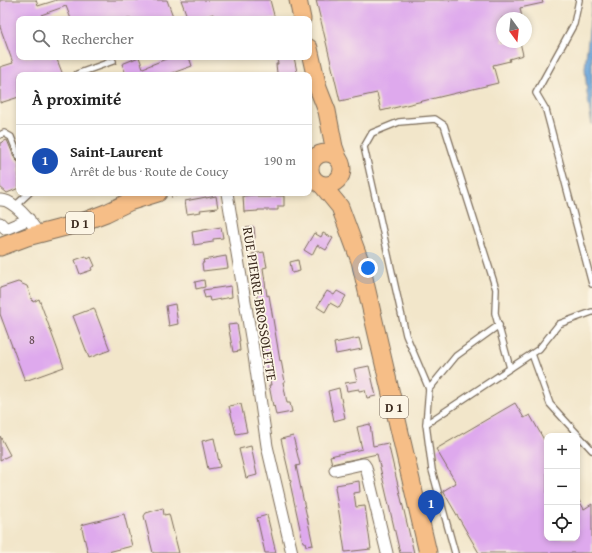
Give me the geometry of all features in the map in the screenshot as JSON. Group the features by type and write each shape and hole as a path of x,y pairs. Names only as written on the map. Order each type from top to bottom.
{"main road":[{"path":"298,0 301,16"},
{"path":"312,60 318,88 327,111 334,147 342,166 342,188 355,221 360,261"},
{"path":"314,171 322,147 323,131 319,108 318,88"},
{"path":"314,171 323,153 334,155 338,158"},
{"path":"314,171 328,185 338,180 341,176"},
{"path":"314,171 340,207 360,261"},
{"name":"D 1","path":"0,247 31,229 77,224 146,196"},
{"name":"D 1","path":"360,261 428,553"}],"street":[{"name":"RUE PIERRE BROSSOLETTE","path":"227,196 253,349 267,446 292,553"},
{"path":"0,200 10,202 15,206 31,229"},
{"path":"0,223 5,228 31,229"},
{"path":"334,470 362,464 366,467 387,553"}],"lane":[{"path":"579,0 574,24 536,93 546,110 592,284"},
{"path":"83,72 113,61"},
{"path":"454,553 432,470 426,424 429,389 406,335 364,147 372,133 399,122 435,119 444,125 496,289 495,312 510,368"},
{"path":"0,135 4,133 11,137 16,150"},
{"path":"15,206 26,196"},
{"path":"426,424 539,349 559,324 592,312"},
{"path":"429,389 456,356 499,326"},
{"path":"532,354 550,404 592,450"}],"water":[{"path":"592,3 592,125 585,68"}],"building":[{"path":"0,0 36,0 38,6 57,0 167,0 173,16 70,16 66,6 42,16 16,16 16,60 57,60 62,72 16,72 16,98 0,103 0,67 13,63 0,27"},
{"path":"181,0 270,0 274,16 214,16 213,14 207,16 187,16"},
{"path":"316,0 542,0 543,3 520,8 521,12 496,12 496,48 521,48 523,55 509,59 510,61 493,65 498,83 381,111 377,93 340,101"},
{"path":"132,60 140,60 143,68 163,60 190,60 192,66 175,72 125,72 122,64"},
{"path":"277,60 295,60 297,72 277,72 276,64 278,64"},
{"path":"7,140 16,160 16,189 7,193 0,187 0,143"},
{"path":"216,196 218,208 200,210 201,212 187,214 185,201"},
{"path":"243,196 284,196 284,206 278,206 278,210 244,212"},
{"path":"221,227 223,238 213,239 213,242 194,245 192,232"},
{"path":"254,227 255,238 246,239 245,228"},
{"path":"314,233 321,237 323,233 333,238 326,250 317,245 312,255 304,250"},
{"path":"264,252 267,267 263,268 267,296 269,295 285,382 283,382 287,403 290,403 292,412 276,415 274,405 273,406 269,385 271,385 262,342 264,341 252,254"},
{"path":"86,256 88,259 91,257 95,266 91,268 92,270 80,274 75,260"},
{"path":"226,256 228,268 203,271 203,260"},
{"path":"298,260 300,271 292,273 290,262"},
{"path":"204,280 205,287 196,289 195,282"},
{"path":"18,282 27,286 33,302 39,299 64,367 25,381 0,314 0,288"},
{"path":"231,286 232,297 210,301 209,297 205,298 203,290"},
{"path":"327,291 334,295 337,291 346,296 339,308 330,303 325,312 317,307"},
{"path":"175,304 178,324 169,326 166,306"},
{"path":"94,308 110,350 89,358 73,316"},
{"path":"237,324 240,351 233,352 228,325"},
{"path":"359,338 362,349 336,354 334,343"},
{"path":"369,366 376,396 367,398 365,390 359,391 359,389 347,391 345,383 357,381 354,369"},
{"path":"339,388 345,418 334,421 328,391"},
{"path":"515,403 524,418 530,415 544,440 544,541 580,541 580,502 584,509 592,504 592,553 479,553 443,491 456,483 436,449"},
{"path":"241,404 247,432 236,434 229,406"},
{"path":"370,424 373,446 388,443 414,553 400,553 377,454 332,464 330,456 362,449 357,427"},
{"path":"0,436 10,455 0,460"},
{"path":"293,436 300,465 296,466 313,545 306,546 305,542 303,542 281,439"},
{"path":"214,438 220,467 208,469 202,441"},
{"path":"251,446 257,475 246,478 239,449"},
{"path":"359,481 360,492 354,493 356,507 365,506 371,549 345,552 335,487 337,486 336,485"},
{"path":"163,508 164,515 169,514 179,553 153,553 144,516 146,513"},
{"path":"124,514 132,546 104,553 88,553 81,525"},
{"path":"267,515 276,553 265,553 257,518"}],"place":[{"name":"Saint-Laurent","path":"431,523"}]}
